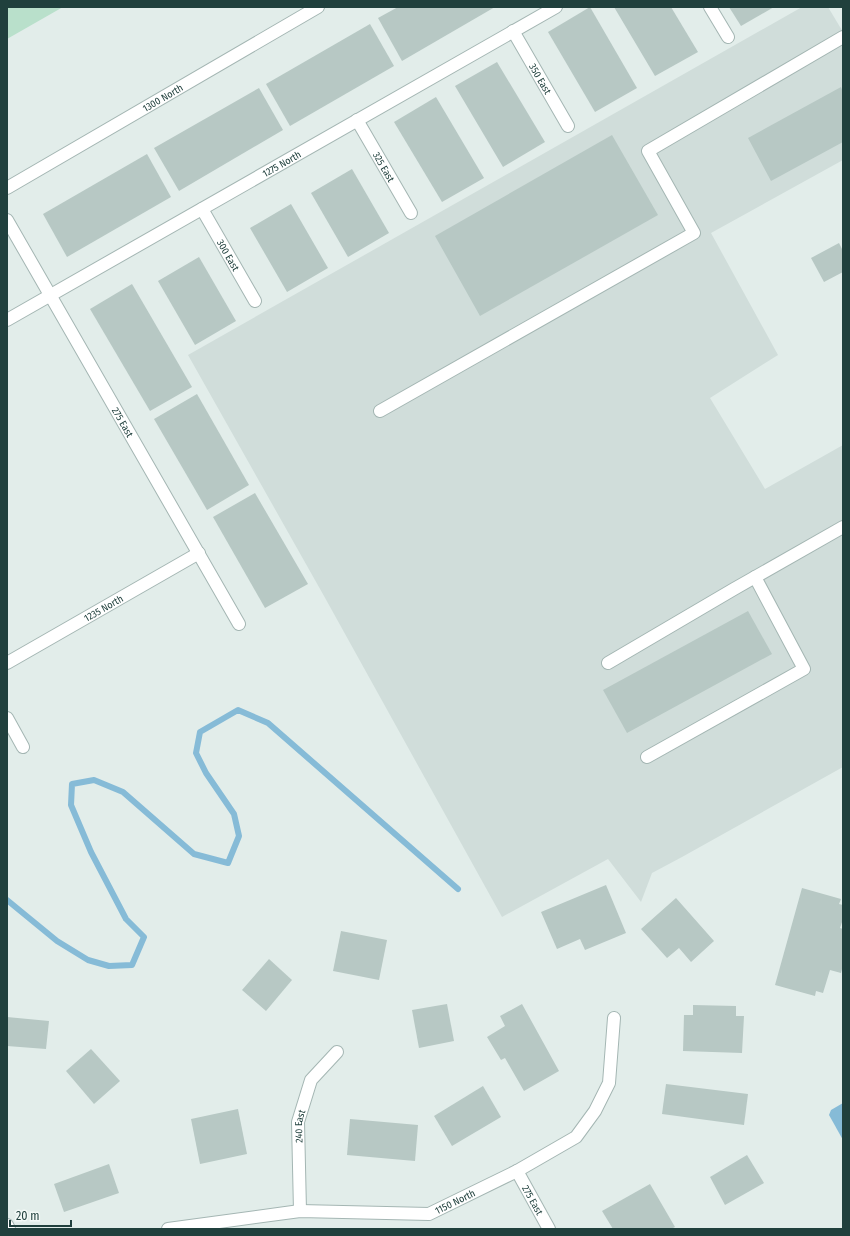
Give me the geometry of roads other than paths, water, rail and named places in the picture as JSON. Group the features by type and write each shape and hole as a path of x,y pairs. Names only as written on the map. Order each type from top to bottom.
{"street":[{"name":"1300 North","path":"7,188 318,7"},
{"name":"1275 North","path":"7,320 556,7"},
{"path":"710,7 728,37"},
{"name":"350 East","path":"513,31 568,126"},
{"path":"380,411 694,233 648,151 843,37"},
{"name":"325 East","path":"357,120 411,213"},
{"name":"300 East","path":"202,209 255,301"},
{"name":"275 East","path":"7,220 239,624"},
{"path":"608,664 843,527"},
{"name":"1235 North","path":"7,663 199,554"},
{"path":"647,757 804,669 755,577"},
{"path":"7,718 23,747"},
{"name":"1150 North","path":"168,1229 300,1211 429,1214 517,1171 576,1137 595,1111 609,1083 614,1018"},
{"name":"240 East","path":"300,1211 298,1122 311,1080 336,1052"},
{"name":"275 East","path":"517,1171 549,1229"},
{"path":"7,1225 9,1229"}],"water":[{"path":"843,1103 843,1140 829,1115 831,1110"}],"waterway":[{"path":"7,900 57,941 88,960 109,966 132,965 144,937 126,919 91,852 71,805 72,784 94,780 123,792 194,854 228,863 239,836 234,814 206,773 196,753 200,732 238,710 268,723 458,889"}]}
